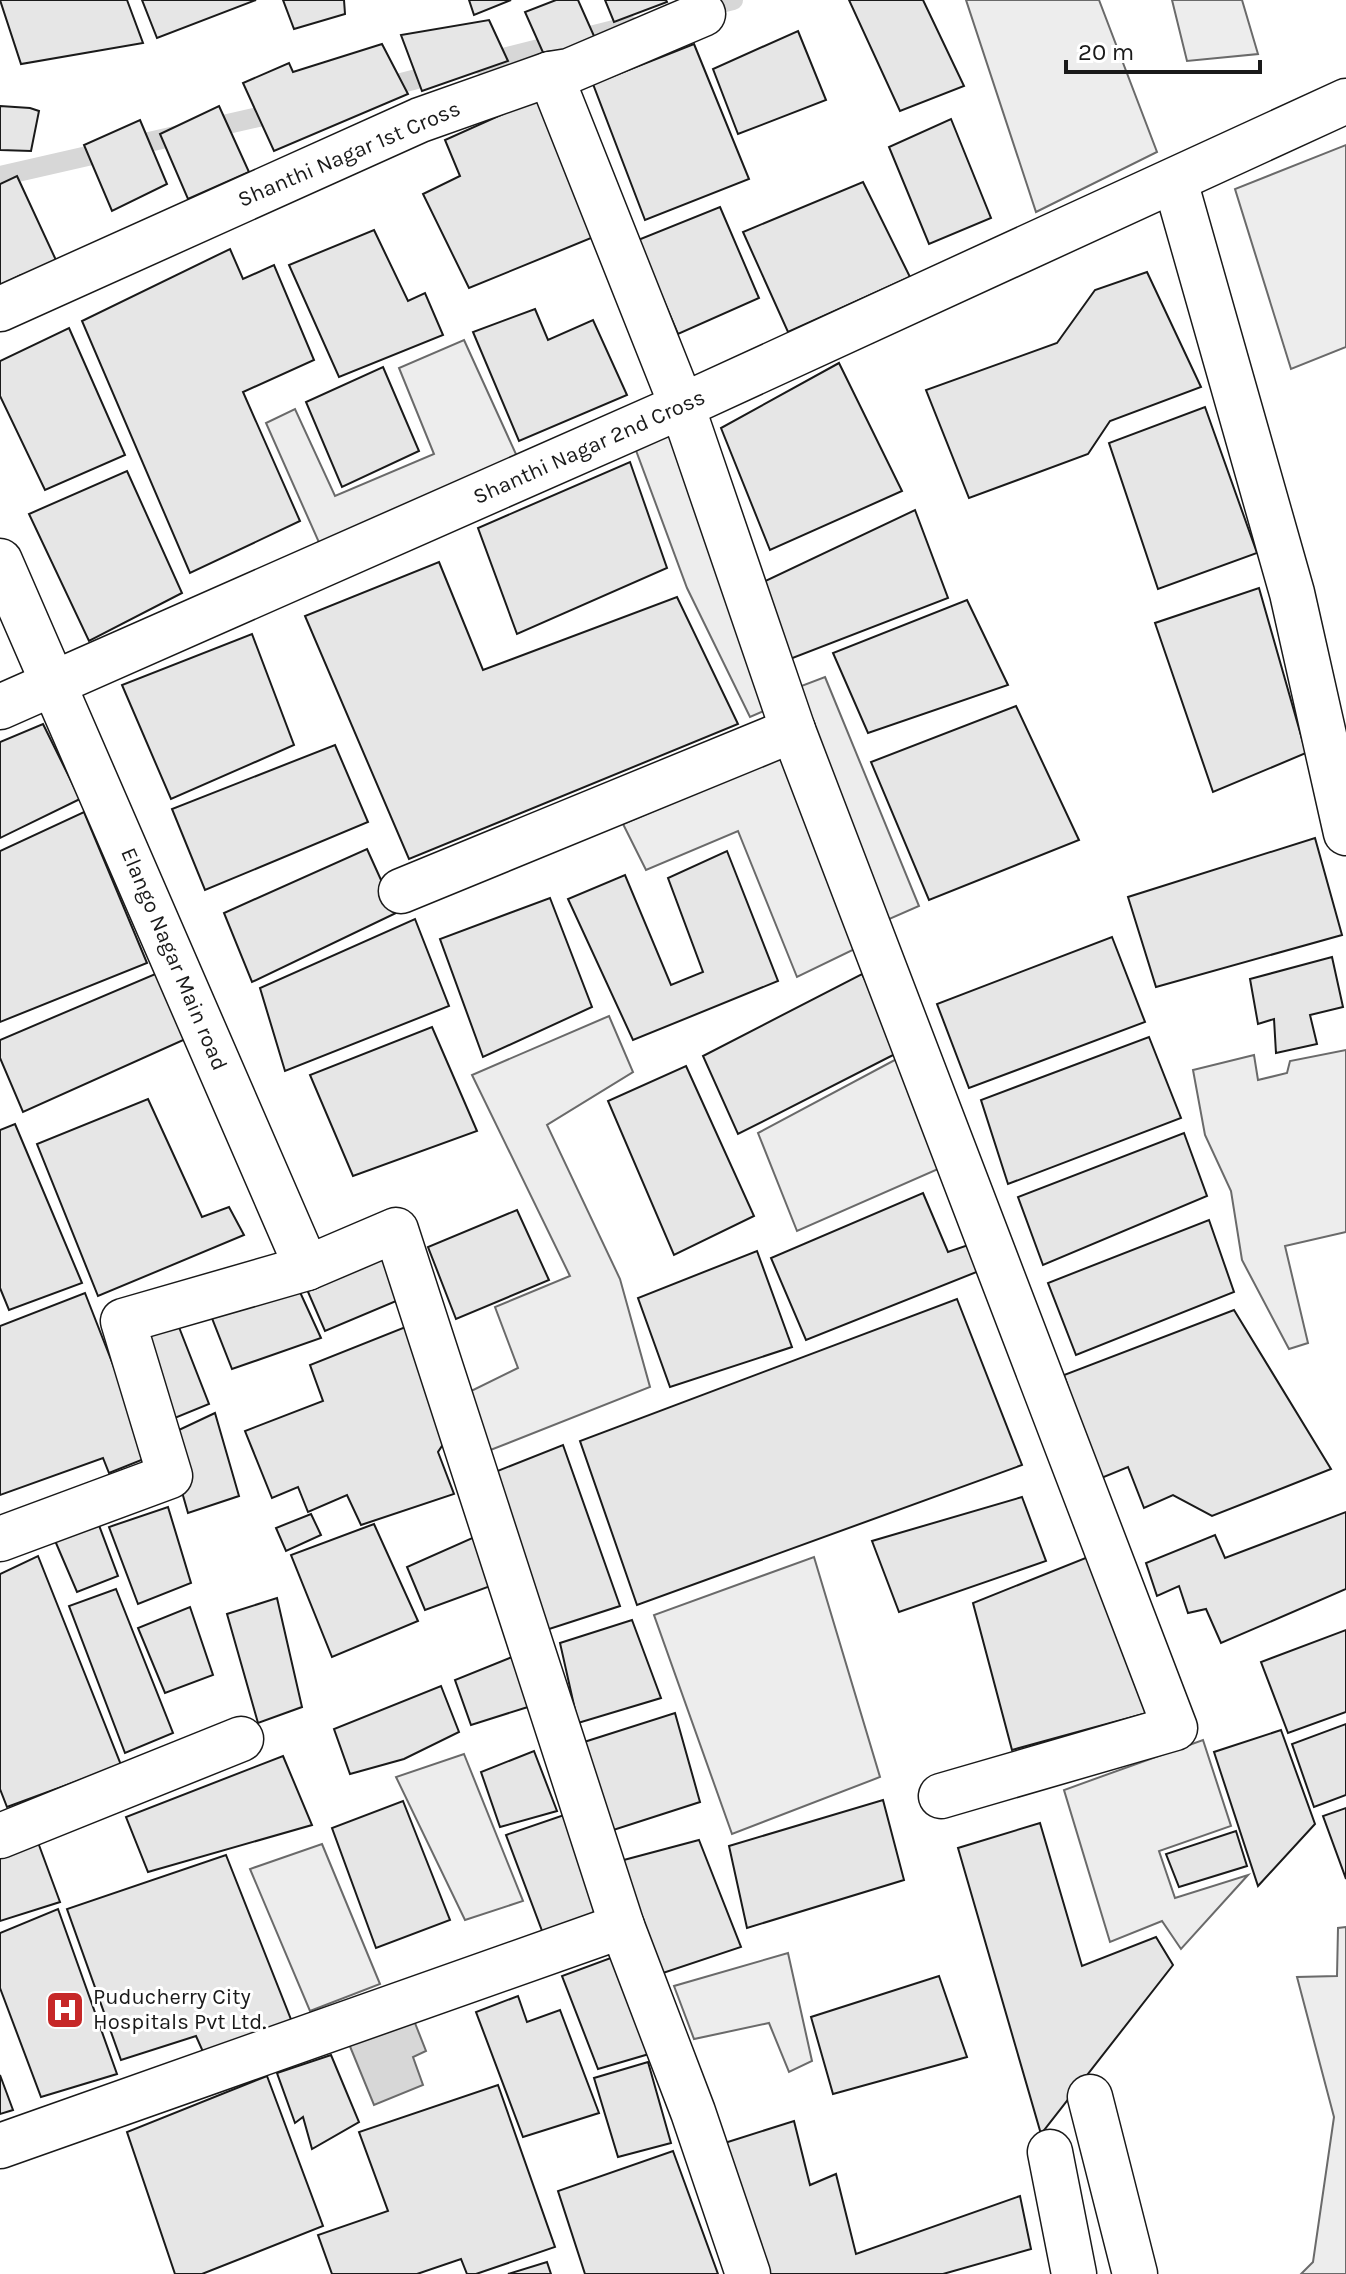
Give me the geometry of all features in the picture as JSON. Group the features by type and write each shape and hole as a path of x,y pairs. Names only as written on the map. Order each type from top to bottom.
{"street":[{"name":"Shanthi Nagar 1st Cross","path":"0,309 420,120 550,74 569,71 703,14"},
{"path":"550,74 682,406 793,730 1175,1728 941,1796"},
{"name":"Shanthi Nagar 2nd Cross","path":"0,707 682,406 1346,101"},
{"path":"1175,181 1292,593 1346,833"},
{"name":"Elango Nagar Main road","path":"0,561 307,1268"},
{"path":"401,891 793,730"},
{"path":"0,1539 170,1476 123,1321 307,1268 396,1230 622,1926 693,2112 748,2274"},
{"path":"0,1836 241,1739"},
{"path":"0,2146 622,1926"},
{"path":"1090,2097 1135,2274"},
{"path":"1050,2152 1074,2274"}],"shaded area":[{"path":"966,0 1099,0 1157,152 1036,212"},
{"path":"1172,0 1242,0 1258,54 1187,61"},
{"path":"1346,145 1346,347 1291,369 1235,189"},
{"path":"464,340 520,463 325,556 266,423 295,409 335,496 434,454 399,368"},
{"path":"676,425 773,707 750,717 687,588 634,445"},
{"path":"825,677 919,906 878,924 796,688"},
{"path":"783,756 865,944 797,977 738,831 646,870 623,824"},
{"path":"609,1016 633,1072 547,1125 620,1279 650,1387 488,1451 467,1393 518,1368 495,1307 570,1276 472,1075"},
{"path":"1346,1050 1346,1232 1285,1246 1308,1343 1289,1349 1242,1260 1231,1191 1205,1135 1193,1070 1254,1055 1258,1080 1287,1073 1290,1061"},
{"path":"906,1054 945,1166 797,1231 758,1133"},
{"path":"814,1557 880,1777 732,1834 654,1615"},
{"path":"1203,1740 1231,1826 1159,1851 1175,1898 1248,1875 1181,1949 1162,1921 1110,1942 1064,1790"},
{"path":"464,1754 523,1901 465,1920 396,1777"},
{"path":"322,1844 380,1984 310,2011 250,1869"},
{"path":"1346,1927 1346,2274 1301,2274 1313,2262 1334,2117 1297,1977 1337,1976 1338,1928"},
{"path":"788,1953 812,2061 789,2072 769,2023 694,2039 674,1986"},
{"path":"413,2018 426,2051 413,2057 423,2085 374,2105 349,2044"}],"building":[{"path":"0,0 127,0 143,43 21,64"},
{"path":"142,0 256,0 157,38"},
{"path":"283,0 344,0 345,14 294,29"},
{"path":"469,0 511,0 474,15"},
{"path":"556,0 578,0 598,45 549,66 525,12"},
{"path":"605,0 666,0 667,2 614,22"},
{"path":"849,0 923,0 964,86 900,111"},
{"path":"489,20 508,61 422,91 401,35"},
{"path":"798,31 826,100 738,134 713,69"},
{"path":"382,44 408,94 274,151 243,83 289,63 293,72"},
{"path":"694,44 749,179 645,220 593,84"},
{"path":"539,98 596,236 469,288 423,194 460,176 445,140"},
{"path":"0,106 39,111 31,151 0,150"},
{"path":"219,106 249,172 188,199 160,134"},
{"path":"951,119 991,218 929,244 889,147"},
{"path":"140,120 167,184 112,211 84,145"},
{"path":"17,176 61,271 21,275 0,285 0,184"},
{"path":"863,182 910,277 788,332 743,232"},
{"path":"720,207 759,298 678,334 638,240"},
{"path":"374,230 408,301 425,293 443,335 339,377 289,265"},
{"path":"230,249 243,279 274,265 314,360 243,392 300,521 190,573 82,321"},
{"path":"1147,272 1201,387 1110,421 1088,454 969,498 926,390 1057,343 1095,290"},
{"path":"535,309 548,340 593,320 627,395 519,441 473,332"},
{"path":"69,328 125,455 45,490 0,396 0,361"},
{"path":"839,363 902,491 770,550 721,428"},
{"path":"383,367 419,451 342,487 306,402"},
{"path":"1205,407 1257,553 1158,589 1109,443"},
{"path":"630,462 667,568 517,634 478,528"},
{"path":"127,471 182,593 89,641 29,514"},
{"path":"915,510 948,598 790,659 759,584"},
{"path":"439,562 483,670 677,597 738,724 409,859 305,616"},
{"path":"1259,588 1306,753 1213,792 1155,623"},
{"path":"967,600 1008,685 868,733 833,653"},
{"path":"252,634 294,745 171,799 122,685"},
{"path":"1016,706 1079,840 929,900 871,762"},
{"path":"43,724 80,799 0,838 0,742"},
{"path":"335,745 368,822 205,890 172,809"},
{"path":"84,812 147,963 0,1022 0,851"},
{"path":"1315,838 1342,935 1156,987 1128,897"},
{"path":"367,849 396,913 252,982 224,913"},
{"path":"727,851 778,981 633,1040 568,899 625,875 671,985 703,972 668,878"},
{"path":"550,898 592,1007 483,1057 440,939"},
{"path":"415,919 449,1006 285,1071 260,988"},
{"path":"1112,937 1145,1022 969,1088 937,1004"},
{"path":"1332,957 1343,1007 1310,1015 1317,1044 1276,1053 1274,1019 1258,1024 1250,979"},
{"path":"160,972 190,1037 23,1112 0,1058 0,1040"},
{"path":"862,974 901,1051 738,1134 703,1056"},
{"path":"432,1027 477,1131 353,1176 310,1075"},
{"path":"1149,1037 1181,1118 1008,1184 981,1100"},
{"path":"686,1066 754,1216 674,1255 608,1101"},
{"path":"148,1099 202,1217 229,1207 244,1235 98,1296 37,1144"},
{"path":"15,1124 82,1283 9,1310 0,1288 0,1130"},
{"path":"1184,1133 1207,1196 1043,1265 1018,1197"},
{"path":"923,1193 948,1252 977,1242 984,1269 806,1340 771,1258"},
{"path":"517,1210 549,1280 456,1319 428,1247"},
{"path":"1209,1220 1234,1292 1076,1355 1048,1283"},
{"path":"379,1248 401,1299 325,1331 302,1278"},
{"path":"757,1251 792,1347 670,1387 638,1298"},
{"path":"294,1279 321,1338 232,1369 208,1308"},
{"path":"85,1293 149,1457 109,1473 103,1458 0,1495 0,1326"},
{"path":"957,1299 1022,1465 637,1605 580,1441"},
{"path":"1234,1310 1331,1469 1212,1516 1173,1495 1144,1508 1128,1467 1099,1479 1064,1375"},
{"path":"175,1317 209,1404 165,1422 134,1331"},
{"path":"413,1324 450,1434 438,1452 454,1494 361,1525 347,1495 308,1512 298,1487 272,1498 245,1431 323,1401 310,1365"},
{"path":"215,1413 239,1496 188,1513 166,1436"},
{"path":"563,1445 620,1606 543,1631 495,1472"},
{"path":"1022,1497 1046,1561 899,1612 872,1541"},
{"path":"168,1507 191,1583 138,1604 109,1527"},
{"path":"1346,1512 1346,1589 1221,1643 1206,1609 1188,1613 1179,1586 1157,1596 1146,1563 1215,1535 1225,1558"},
{"path":"311,1514 321,1535 286,1551 276,1528"},
{"path":"97,1520 118,1576 77,1592 53,1536"},
{"path":"374,1524 418,1621 332,1657 291,1555"},
{"path":"479,1535 496,1584 425,1610 407,1567"},
{"path":"1098,1553 1154,1711 1012,1750 973,1603"},
{"path":"38,1556 121,1765 7,1807 0,1789 0,1574"},
{"path":"116,1589 173,1733 125,1753 69,1606"},
{"path":"277,1598 302,1707 258,1723 227,1614"},
{"path":"190,1607 213,1675 165,1693 138,1628"},
{"path":"632,1620 661,1698 578,1723 560,1643"},
{"path":"1346,1630 1346,1712 1288,1733 1261,1662"},
{"path":"512,1657 531,1706 471,1725 455,1680"},
{"path":"441,1686 459,1732 404,1759 350,1774 334,1729"},
{"path":"675,1713 700,1802 604,1833 581,1743"},
{"path":"1346,1724 1346,1795 1314,1807 1292,1744"},
{"path":"1281,1730 1315,1824 1258,1886 1214,1752"},
{"path":"534,1751 557,1811 500,1827 481,1772"},
{"path":"283,1756 312,1825 148,1872 126,1817"},
{"path":"883,1800 904,1880 747,1928 729,1846"},
{"path":"403,1801 450,1920 376,1948 332,1828"},
{"path":"1346,1808 1346,1879 1323,1816"},
{"path":"567,1814 606,1915 544,1936 506,1835"},
{"path":"1040,1823 1082,1966 1156,1937 1173,1965 1041,2134 958,1848"},
{"path":"1236,1831 1247,1866 1179,1887 1166,1854"},
{"path":"36,1837 60,1902 0,1921 0,1852"},
{"path":"699,1840 741,1947 654,1976 620,1861"},
{"path":"226,1855 292,2022 204,2054 196,2036 121,2060 67,1909"},
{"path":"58,1909 117,2074 41,2097 0,1988 0,1933"},
{"path":"616,1956 649,2054 598,2069 562,1976"},
{"path":"939,1976 967,2057 833,2094 811,2017"},
{"path":"518,1996 527,2022 560,2010 599,2113 523,2137 476,2012"},
{"path":"331,2055 359,2122 312,2149 303,2117 295,2123 277,2073"},
{"path":"648,2062 671,2143 618,2157 594,2078"},
{"path":"0,2075 13,2110 0,2114"},
{"path":"267,2076 323,2226 202,2274 175,2274 127,2132"},
{"path":"498,2085 555,2247 476,2274 467,2274 461,2259 417,2274 332,2274 318,2235 388,2211 359,2132"},
{"path":"794,2121 810,2185 836,2174 856,2254 1020,2196 1031,2249 943,2274 755,2274 709,2148"},
{"path":"673,2151 718,2274 585,2274 558,2191"},
{"path":"547,2262 551,2274 508,2274"}],"waterway":[{"path":"696,9 733,0"},
{"path":"479,64 630,26"},
{"path":"378,89 444,72"},
{"path":"0,176 285,111"}],"place":[{"name":"Puducherry City Hospitals Pvt Ltd.","path":"65,2010"}]}
